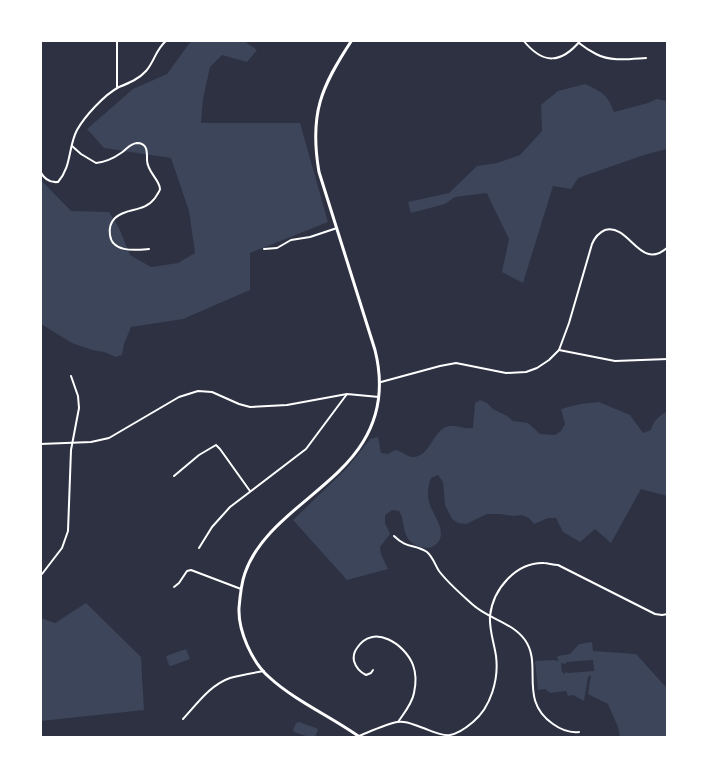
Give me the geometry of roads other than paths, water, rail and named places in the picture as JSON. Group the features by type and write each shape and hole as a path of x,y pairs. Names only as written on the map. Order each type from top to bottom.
{"street":[{"path":"117,40 117,88"},
{"path":"40,171 44,178 58,182 64,175 75,133 84,120 117,88 130,83 147,70 160,46 167,40"},
{"path":"352,40 328,80 318,108 315,125 315,151 319,172 380,368 379,397 371,425 355,454 268,535 250,561 241,589 239,612 243,635 252,655 268,676 283,688 360,737 398,722 408,723 445,736 458,733 474,722 482,712 494,688 496,658 490,628 492,605 506,580 519,570 532,564 558,565 655,614 668,614"},
{"path":"523,40 531,51 545,58 564,56 580,42 598,55 622,60 646,58"},
{"path":"72,146 96,163 112,158 128,146 140,143 145,147 147,167 160,191 146,207 114,219 109,233 115,245 122,249 149,249"},
{"path":"264,249 277,248 291,240 310,237 337,228"},
{"path":"381,382 456,363 506,373 526,372 537,368 559,350 569,324 592,244 597,236 605,231 615,230 639,249 652,255 661,253 668,247"},
{"path":"559,350 615,361 668,358"},
{"path":"42,574 62,548 68,531 72,443 79,408 78,396 71,376"},
{"path":"40,444 100,441 109,438 178,396 191,392 212,392 250,407 287,405 347,394 379,397"},
{"path":"199,548 220,517 306,449 347,394"},
{"path":"174,476 199,455 216,445 250,491"},
{"path":"394,536 406,546 427,553 441,574 473,606 518,632 528,645 532,689 540,711 556,726 572,733 579,732"},
{"path":"174,587 180,584 187,571 191,570 241,589"},
{"path":"373,670 366,675 356,667 354,659 355,651 360,644 374,637 393,640 403,649 412,664 416,681 414,694 398,722"},
{"path":"183,718 220,683 230,678 264,670"}]}
